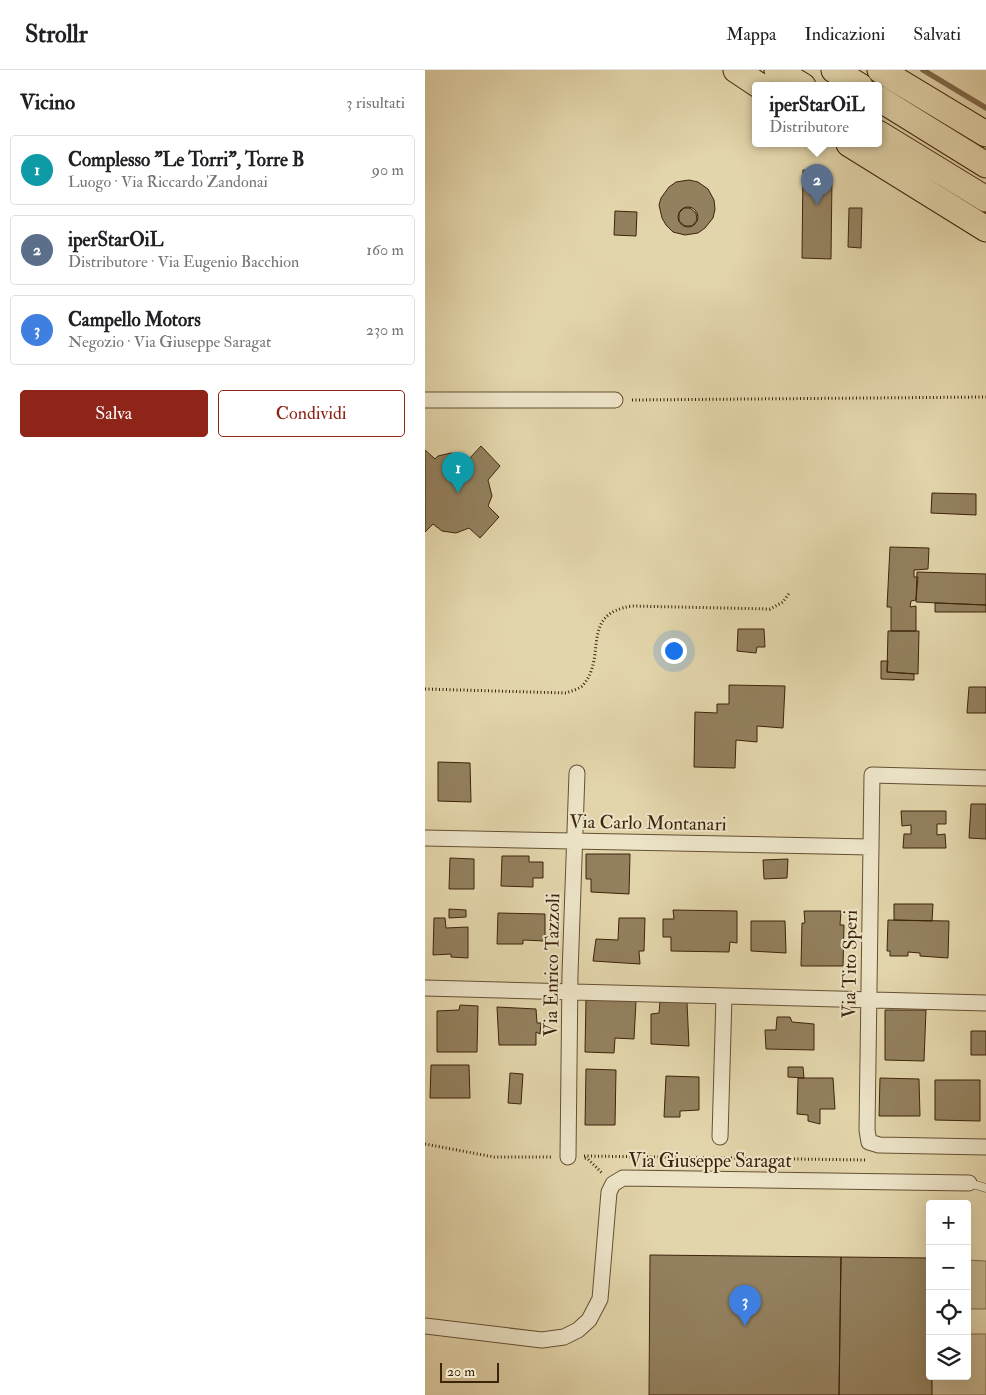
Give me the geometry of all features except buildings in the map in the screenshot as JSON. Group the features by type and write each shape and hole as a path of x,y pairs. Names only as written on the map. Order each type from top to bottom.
{"main road":[{"path":"736,70 754,82"},
{"path":"777,70 796,82"},
{"path":"834,70 854,82"},
{"path":"881,70 986,134"},
{"path":"882,100 986,165"},
{"path":"882,135 986,199"},
{"path":"854,147 986,229"}],"street":[{"path":"425,400 615,400"},
{"name":"Via Enrico Tazzoli","path":"568,1157 570,990 577,774"},
{"name":"Via Tito Speri","path":"986,778 872,775 867,1136 869,1142 879,1144 986,1147"},
{"name":"Via Carlo Montanari","path":"425,838 870,847"},
{"path":"425,988 570,990 724,996 986,1002"},
{"path":"720,1137 724,996"},
{"name":"Via Giuseppe Saragat","path":"425,1326 542,1340 564,1337 578,1330 589,1320 600,1299 608,1199 613,1184 628,1178 969,1183"}],"lane":[{"path":"969,1183 986,1182"},
{"path":"969,1183 986,1188"}],"path":[{"path":"615,400 986,397"},
{"path":"425,689 566,694 583,686 591,671 602,621 615,609 632,606 770,609 783,602 790,592"},
{"path":"425,1144 495,1157 623,1156 868,1160"},
{"path":"568,1157 588,1158 613,1184"},
{"path":"597,1180 607,1168"}],"shaded area":[{"path":"971,1260 986,1261 986,1309 971,1309"},
{"path":"971,1334 986,1334 986,1395 932,1395 932,1380 971,1380"}],"waterway":[{"path":"923,70 986,108"}],"place":[{"name":"iperStarOiL","path":"817,205"},
{"name":"Complesso \"Le Torri\", Torre B","path":"458,493"},
{"name":"Campello Motors","path":"745,1326"}]}
